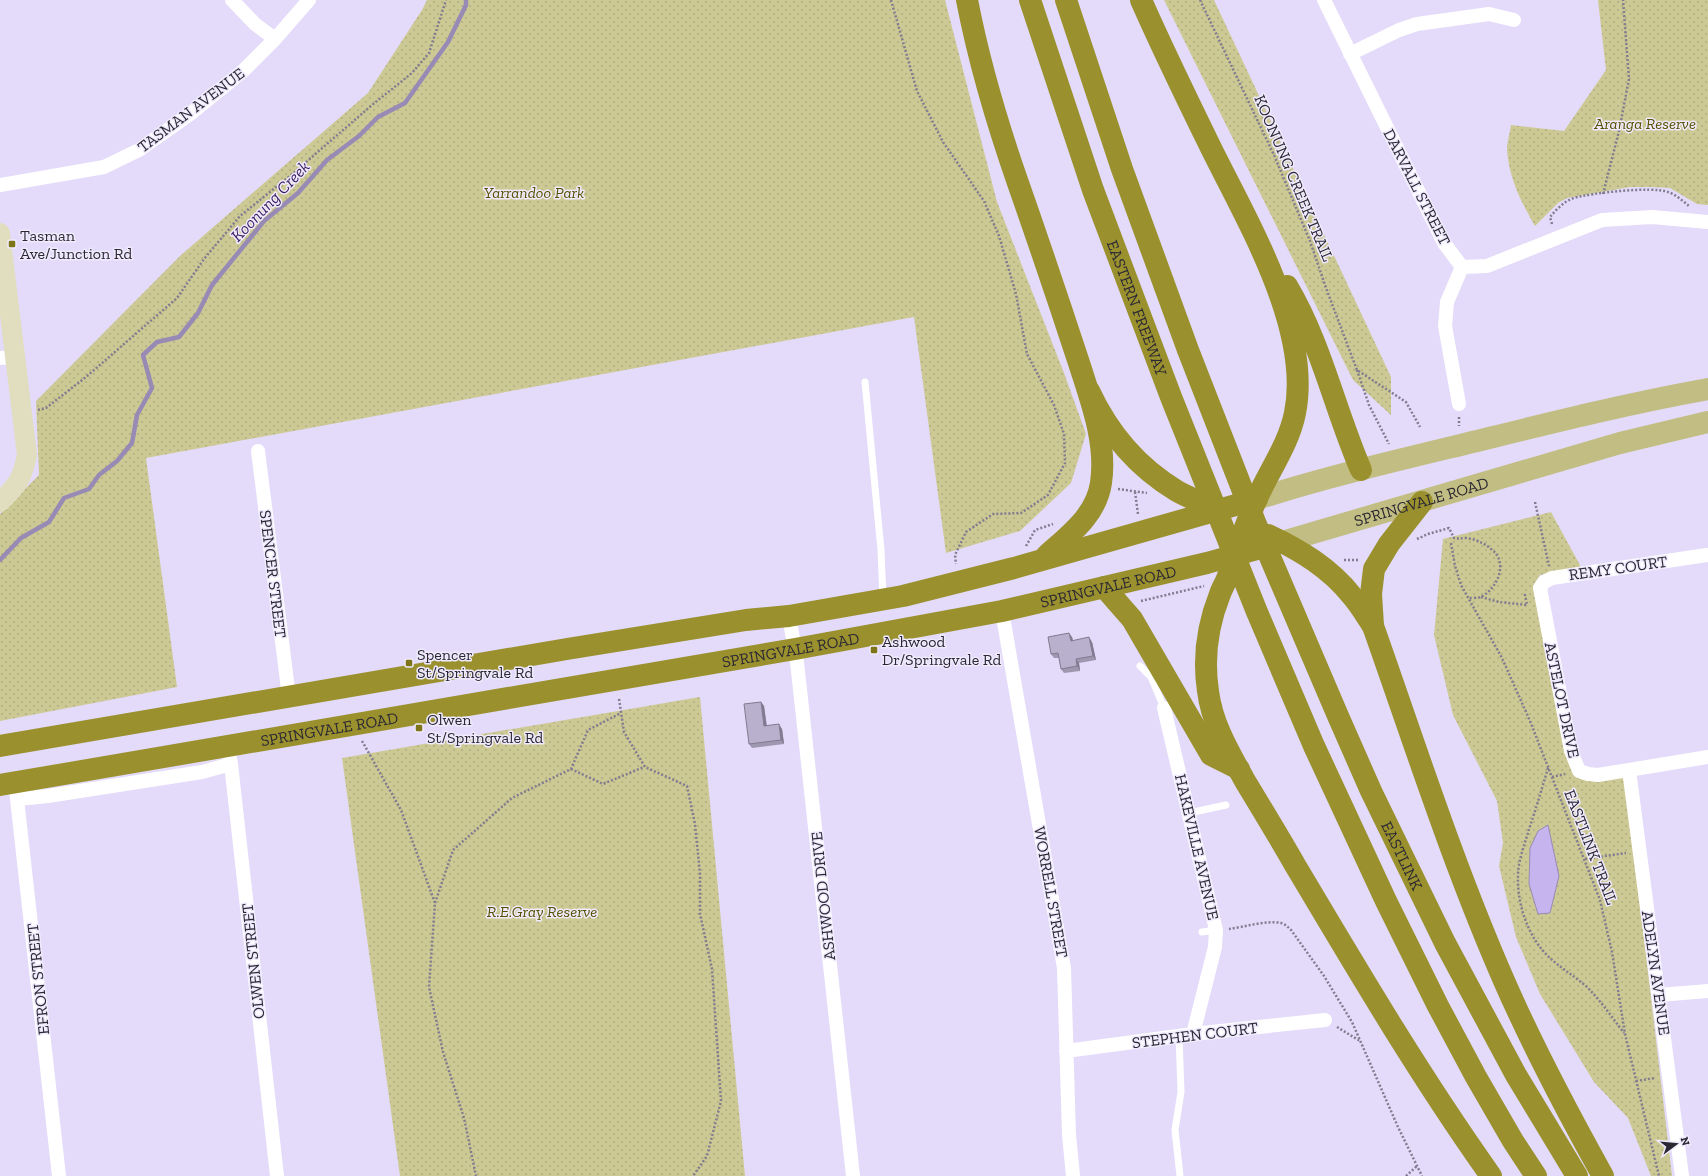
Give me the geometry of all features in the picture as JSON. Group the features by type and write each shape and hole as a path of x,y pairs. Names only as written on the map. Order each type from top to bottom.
{"highway":[{"path":"967,0 981,62 998,120 1089,391 1099,413 1119,441 1146,468 1177,490 1251,524 1290,544 1321,565 1353,596 1373,626 1466,887 1494,956 1541,1061 1603,1176"},
{"name":"EASTERN FREEWAY","path":"1030,0 1093,190 1191,449 1257,612 1314,746 1386,901 1476,1077 1513,1141 1536,1176"},
{"name":"EASTERN FREEWAY","path":"1066,0 1148,241 1251,524"},
{"path":"1141,0 1172,70 1252,231 1281,298 1293,343 1298,376 1295,411 1283,450 1251,524 1235,555 1214,590 1206,656 1208,692 1216,725 1239,769 1412,1058 1491,1176"},
{"path":"1252,231 1293,295 1307,326 1350,445 1361,470"},
{"path":"1042,560 1088,516 1094,506 1101,485 1102,452 1089,391"},
{"name":"SPRINGVALE ROAD","path":"0,746 738,621 789,616 883,600 931,590 1219,510 1265,491"},
{"path":"1373,626 1371,594 1374,569 1389,544 1422,502"},
{"name":"EASTLINK","path":"1251,524 1371,791 1442,936 1516,1075 1577,1176"},
{"name":"SPRINGVALE ROAD","path":"11,788 230,755 1002,611 1207,563 1235,555 1290,544"},
{"path":"1104,587 1132,619 1211,755 1239,769"}],"main road":[{"name":"SPRINGVALE ROAD","path":"1265,491 1361,470 1572,418 1708,389"},
{"name":"SPRINGVALE ROAD","path":"1290,544 1422,502 1620,443 1708,422"}],"street":[{"path":"232,0 255,24 275,39"},
{"name":"TASMAN AVENUE","path":"0,185 104,167 139,150 190,114 243,71 275,39 309,0"},
{"name":"DARVALL STREET","path":"1324,0 1444,243 1462,267"},
{"path":"1350,54 1399,30 1417,24 1489,14 1514,20"},
{"path":"1459,404 1445,326 1447,302 1462,267 1487,266 1602,220 1652,217 1708,222"},
{"path":"0,233 8,357 23,416 27,455 23,474 12,491 0,502"},
{"name":"SPENCER STREET","path":"258,451 289,697"},
{"name":"REMY COURT","path":"1540,595 1540,588 1544,582 1552,578 1707,555"},
{"name":"ASTELOT DRIVE","path":"1540,595 1571,751 1579,771 1593,775 1708,757"},
{"name":"WORRELL STREET","path":"1002,611 1064,968 1069,1135 1073,1176"},
{"name":"ASHWOOD DRIVE","path":"789,616 795,649 853,1176"},
{"name":"HAKEVILLE AVENUE","path":"1164,708 1189,813 1209,931 1215,947 1193,1034"},
{"name":"OLWEN STREET","path":"230,755 277,1176"},
{"name":"ADELYN AVENUE","path":"1629,770 1682,1176"},
{"name":"EFRON STREET","path":"11,788 60,1176"},
{"path":"1659,995 1708,991"},
{"name":"STEPHEN COURT","path":"1066,1051 1193,1034 1325,1020"}],"lane":[{"path":"865,382 881,550 883,600"},
{"name":"HAKEVILLE AVENUE","path":"1140,666 1151,677 1164,708"},
{"path":"1189,813 1226,805"},
{"path":"1178,1036 1181,1092 1175,1130 1180,1176"}],"path":[{"path":"23,416 46,408 86,377 177,298 204,259 240,216 290,176 372,105 412,73 430,53 446,0"},
{"path":"891,0 917,91 943,142 984,200 999,236 1016,294 1027,354 1054,405 1064,434 1065,463 1048,495 1021,513 993,514 966,532 955,555"},
{"name":"KOONUNG CREEK TRAIL","path":"1200,0 1274,155 1310,241 1369,405 1390,445 1394,461"},
{"path":"1603,194 1619,131 1629,79 1623,0"},
{"path":"1557,238 1550,217 1559,207 1573,198 1645,189 1669,192 1690,206 1696,207"},
{"path":"1357,370 1406,402 1420,427"},
{"path":"1535,502 1552,578"},
{"path":"1411,543 1428,534 1449,528 1454,538 1478,540 1493,550 1499,557 1500,571 1494,587 1480,597"},
{"name":"EASTLINK TRAIL","path":"1451,543 1461,585 1502,658 1530,721 1600,900 1606,924 1625,1034 1659,1176"},
{"path":"1140,602 1214,590"},
{"path":"1469,598 1480,597 1499,602 1527,605 1525,595 1540,595"},
{"path":"619,699 624,732 645,767 687,786 696,832 700,874 700,914 712,969 721,1101 707,1156 693,1176"},
{"path":"476,1176 464,1118 443,1052 429,987 435,903 453,850 512,798 571,769 588,730 621,713"},
{"path":"364,744 400,810 435,903"},
{"path":"571,769 603,784 645,767"},
{"path":"1548,767 1520,859 1518,875 1522,909 1529,928 1541,948 1550,959 1587,987 1625,1034"},
{"path":"1585,859 1640,851"},
{"path":"1325,1020 1357,1038 1363,1044"},
{"path":"1636,1081 1669,1076"},
{"path":"1406,1176 1417,1166"}],"green space":[{"name":"Yarrandoo Park","path":"427,0 945,0 997,202 1064,373 1086,434 1071,483 1020,531 946,553 914,317 146,458 177,687 0,721 0,514 39,475 36,401 180,256 368,93"},
{"path":"1164,0 1214,0 1391,377 1391,415 1353,380"},
{"name":"Aranga Reserve","path":"1598,0 1708,0 1708,205 1697,204 1670,188 1630,187 1567,198 1558,203 1535,226 1525,208 1510,170 1507,144 1511,125 1564,131 1606,70"},
{"path":"1551,512 1581,567 1540,575 1533,587 1565,751 1576,776 1625,776 1672,1176 1651,1176 1628,1118 1594,1082 1540,994 1516,937 1499,866 1503,843 1497,801 1453,715 1434,635 1443,539"},
{"name":"R.E.Gray Reserve","path":"700,697 745,1176 400,1176 342,758"}],"shaded area":[{"path":"1548,825 1559,876 1550,913 1538,914 1529,884 1530,848 1538,831"}],"building":[{"path":"1069,633 1071,641 1089,637 1093,656 1076,659 1077,666 1061,669 1058,653 1051,654 1048,637"},
{"path":"761,702 764,726 779,724 781,740 749,744 744,704"}],"waterway":[{"name":"Koonung Creek","path":"0,560 21,538 49,522 64,498 89,489 99,475 117,461 132,443 137,415 152,388 143,355 157,342 179,337 198,313 212,285 264,221 298,193 327,160 359,136 378,117 405,103 448,42 466,5 466,0"}],"place":[{"name":"Tasman Ave/Junction Rd","path":"12,244"},
{"name":"Ashwood Dr/Springvale Rd","path":"874,650"},
{"name":"Spencer St/Springvale Rd","path":"409,663"},
{"name":"Olwen St/Springvale Rd","path":"419,728"}]}
